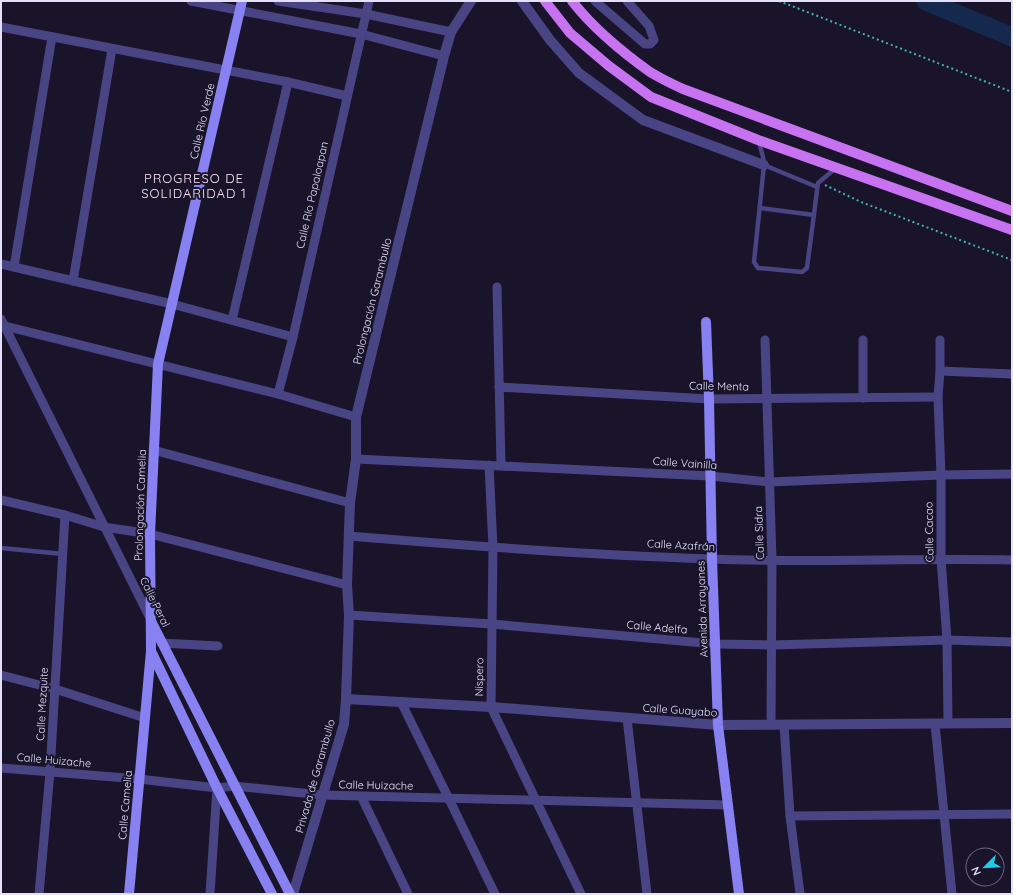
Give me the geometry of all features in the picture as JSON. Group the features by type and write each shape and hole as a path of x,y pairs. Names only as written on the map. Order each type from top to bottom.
{"main road":[{"path":"545,1 570,33 609,66 651,97 758,140 1012,230"},
{"path":"572,1 581,13 617,47 651,72 683,89 1012,211"},
{"name":"Calle Río Verde","path":"158,364 240,6"},
{"name":"Avenida Arrayanes","path":"706,322 718,725 739,894"},
{"name":"Prolongación Camelia","path":"145,718 151,651 150,534 158,364"},
{"name":"Calle Peral","path":"150,618 161,643 290,894"},
{"path":"151,651 217,788 272,894"},
{"name":"Calle Camelia","path":"129,894 145,718"}],"street":[{"path":"191,1 240,6 361,34 444,56"},
{"path":"278,1 366,14 451,32"},
{"name":"Calle Río Papaloapan","path":"278,394 293,337 369,1"},
{"path":"595,1 645,44 650,44 654,40 649,26 627,1"},
{"path":"524,2 550,40 579,73 643,120 764,165"},
{"name":"Prolongación Garambullo","path":"348,615 348,536 350,503 356,459 356,417 444,56 451,32 468,3"},
{"path":"1,27 288,82 347,96"},
{"path":"14,267 52,37"},
{"path":"73,281 112,49"},
{"path":"232,320 288,82"},
{"path":"1,264 172,304 293,337"},
{"path":"497,287 501,465"},
{"path":"2,323 278,394 356,417"},
{"name":"Calle Peral","path":"2,323 150,618"},
{"name":"Calle Sidra","path":"764,340 772,560 771,725"},
{"path":"863,340 863,398"},
{"name":"Calle Cacao","path":"940,340 938,397 941,475 941,559 946,640 948,723"},
{"path":"940,371 1012,374"},
{"name":"Calle Menta","path":"499,387 709,400 938,397"},
{"path":"153,450 350,503"},
{"name":"Calle Vainilla","path":"356,459 710,476 769,482 941,475 1012,474"},
{"name":"Nispero","path":"489,465 493,548 491,707 580,894"},
{"path":"1,500 65,515 104,527 150,534 347,585"},
{"name":"Calle Mezquite","path":"38,894 50,772 65,515"},
{"name":"Calle Azafrán","path":"348,536 493,548 712,559 1012,560"},
{"name":"Calle Adelfa","path":"348,615 492,624 715,644 772,645 946,640 1012,642"},
{"name":"Privada de Garambullo","path":"293,894 344,724 348,615"},
{"path":"161,643 218,646"},
{"path":"1,675 55,689 145,718"},
{"name":"Calle Guayabo","path":"346,699 491,707 718,725 1012,723"},
{"path":"401,702 495,894"},
{"path":"627,718 638,803 647,894"},
{"path":"934,724 952,894"},
{"path":"784,725 790,816 800,894"},
{"name":"Calle Huizache","path":"1,768 217,788 234,786 322,795 728,805"},
{"path":"210,894 217,788"},
{"path":"361,796 408,894"},
{"path":"790,816 1012,814"}],"lane":[{"path":"758,140 764,157 754,262 758,268 802,272 807,268 818,182 836,168"},
{"path":"764,165 817,187"},
{"path":"760,208 814,215"},
{"path":"1,548 63,554"}],"path":[{"path":"779,1 1012,92"}],"waterway":[{"path":"926,1 1012,37"}],"district":[{"name":"PROGRESO DE SOLIDARIDAD 1","path":"194,186"}]}
